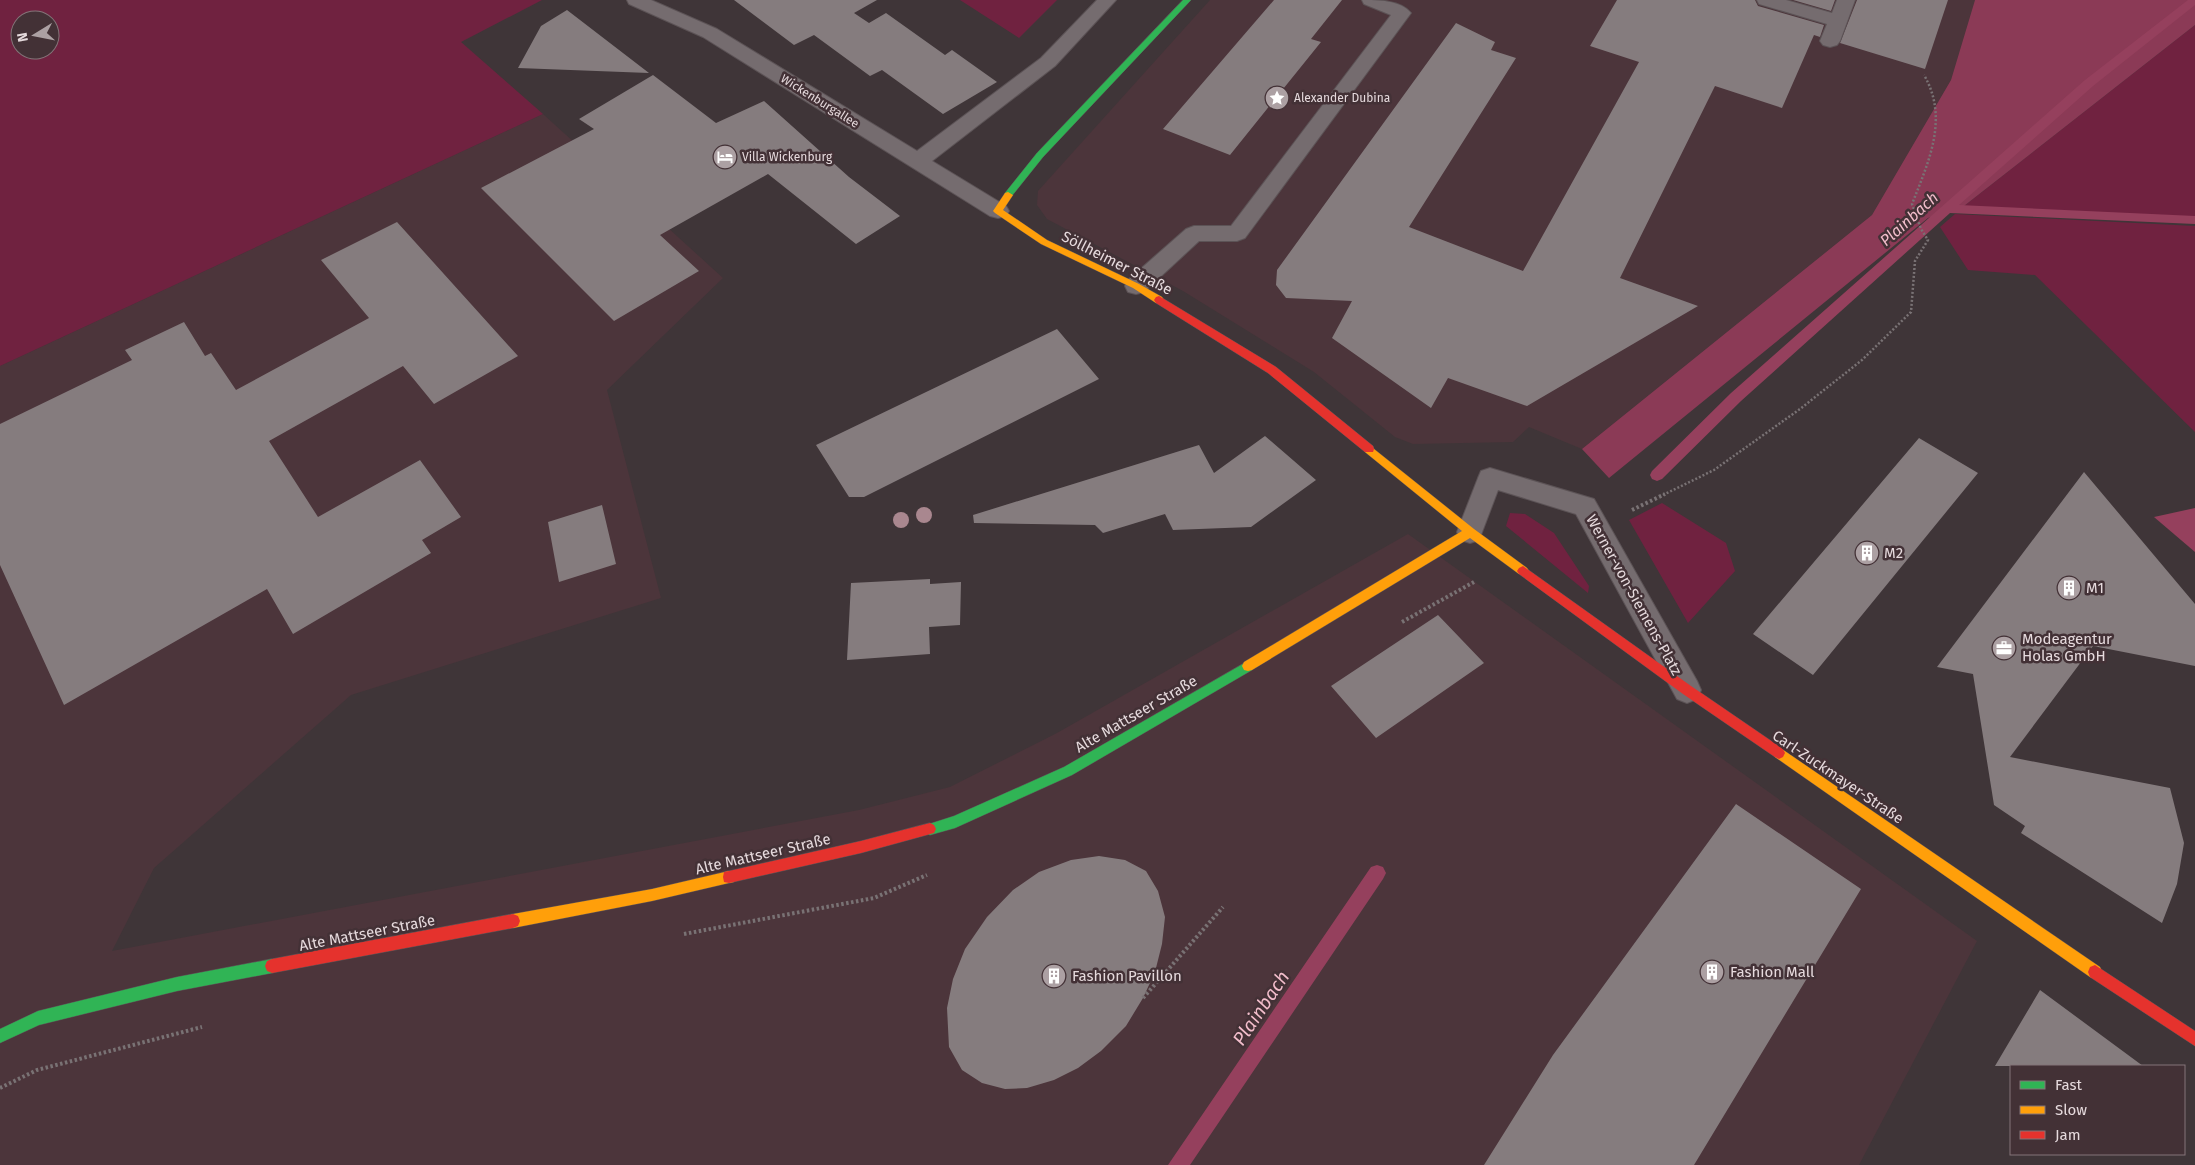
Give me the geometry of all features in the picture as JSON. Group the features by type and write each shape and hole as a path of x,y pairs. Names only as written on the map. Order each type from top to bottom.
{"street":[{"path":"998,210 1011,190 1040,155 1187,0"},
{"name":"Söllheimer Straße","path":"998,210 1044,242 1136,286 1272,370 1470,532"},
{"name":"Carl-Zuckmayer-Straße","path":"1470,532 1687,690 2103,978 2195,1038"},
{"name":"Alte Mattseer Straße","path":"0,1036 38,1018 177,984 652,894 861,847 955,822 1068,771 1175,710 1470,532"}],"lane":[{"name":"Wickenburgallee","path":"636,0 710,33 998,210"},
{"path":"918,162 1048,62 1107,0"},
{"path":"1136,286 1194,234 1237,233 1402,13 1371,0"},
{"path":"1766,0 1838,21"},
{"path":"1830,41 1846,0"},
{"name":"Werner-von-Siemens-Platz","path":"1470,532 1490,478 1585,506 1687,690"}],"path":[{"path":"1595,522 1616,518 1714,470 1800,409 1862,360 1911,312 1915,261 1928,240 1921,229 1912,204 1928,162 1938,108 1933,86 1924,75"},
{"path":"1143,998 1223,907"}],"shaded area":[{"path":"0,0 542,0 461,42 543,114 0,366"},
{"path":"960,0 1057,0 1019,38"},
{"path":"1210,0 1975,0 1951,80 1872,215 1582,449 1529,427 1513,442 1413,444 1395,437 1314,372 1183,291 1047,219 1037,205 1038,191"},
{"path":"1975,0 2195,0 2195,25 1964,206 1928,218 1609,478 1582,449 1872,215 1951,80"},
{"path":"2195,25 2195,217 1964,206"},
{"path":"543,114 723,278 607,390 661,598 351,695 154,868 112,951 859,810 950,787 1057,733 1408,534 1977,941 1859,1165 0,1165 0,366"},
{"path":"1955,214 2195,226 2195,432 2035,275 1968,270 1940,227"},
{"path":"1662,503 1726,543 1735,571 1688,623 1629,520"},
{"path":"2195,508 2195,552 2154,517"},
{"path":"1510,513 1525,514 1554,533 1589,586 1588,593 1506,526"}],"building":[{"path":"734,0 877,0 854,13 869,23 886,13 945,55 952,50 997,82 943,114 882,70 870,76 814,35 794,45"},
{"path":"1274,0 1342,0 1311,39 1321,42 1230,155 1163,129"},
{"path":"1617,0 1755,0 1758,6 1824,25 1820,37 1814,35 1782,108 1715,86 1620,278 1698,306 1527,406 1448,378 1431,408 1332,338 1352,301 1286,298 1276,285 1277,270 1456,23 1495,42 1491,50 1516,58 1409,227 1523,271 1639,62 1590,46"},
{"path":"1793,0 1835,0 1831,11"},
{"path":"1857,0 1948,0 1925,69 1840,43"},
{"path":"567,10 649,73 518,68 541,26"},
{"path":"653,75 716,123 764,101 849,177 900,216 856,244 768,174 660,235 699,271 614,321 481,188 594,129 579,119"},
{"path":"397,222 518,356 434,404 403,366 269,441 318,517 420,460 461,517 422,540 431,553 293,634 267,589 64,705 0,565 0,424 132,360 125,350 184,322 205,356 211,353 236,390 369,318 321,260"},
{"path":"1057,329 1099,379 864,497 849,497 816,445"},
{"path":"1265,436 1316,480 1251,527 1173,530 1165,514 1103,533 1095,525 974,523 973,515 1199,445 1214,473"},
{"name":"M2","path":"1919,438 1978,473 1813,675 1753,634"},
{"path":"2084,472 2195,604 2195,666 2093,646 2010,757 2170,788 2184,843 2177,884 2162,923 2021,833 2025,826 1994,805 1973,674 1937,667"},
{"path":"602,505 616,564 559,582 548,522"},
{"path":"930,579 930,584 961,582 960,625 929,627 930,654 847,660 851,583"},
{"path":"1438,615 1484,663 1376,738 1331,686"},
{"name":"Fashion Mall","path":"1736,804 1861,889 1694,1165 1484,1165 1553,1055"},
{"name":"Fashion Pavillon","path":"1099,856 1125,860 1146,871 1158,891 1165,917 1162,944 1155,972 1143,998 1126,1026 1101,1051 1078,1068 1054,1080 1027,1088 1005,1089 982,1083 962,1070 949,1047 947,1008 953,979 965,949 987,917 1013,890 1039,872 1071,860"},
{"path":"2040,990 2142,1065 2010,1065 1995,1066"}],"waterway":[{"name":"Plainbach","path":"1947,209 2089,83 2195,0"},
{"name":"Plainbach","path":"1657,475 1736,397 1947,209"},
{"path":"1947,209 2195,220"},
{"name":"Plainbach","path":"1178,1165 1377,873"}],"traffic: fast":[{"path":"1008,195 1040,155 1187,0"},
{"path":"930,829 955,822 1068,771 1248,666"},
{"path":"0,1036 38,1018 177,984 272,966"}],"traffic: slow":[{"path":"1008,195 998,211 1044,242 1136,286 1159,300"},
{"path":"1369,449 1470,532 1523,571"},
{"path":"1248,666 1470,532"},
{"path":"1779,753 2095,972"},
{"path":"513,921 652,895 729,877"}],"traffic: jam":[{"path":"1159,300 1272,370 1369,449"},
{"path":"1523,571 1687,690 1779,753"},
{"path":"729,877 930,829"},
{"path":"272,966 513,921"},
{"path":"2095,972 2195,1039"}],"place":[{"name":"Alexander Dubina","path":"1277,98"},
{"name":"Villa Wickenburg","path":"725,157"},
{"name":"M2","path":"1867,553"},
{"name":"M1","path":"2069,588"},
{"name":"Modeagentur Holas GmbH","path":"2004,648"},
{"name":"Fashion Mall","path":"1712,972"},
{"name":"Fashion Pavillon","path":"1054,976"}]}
